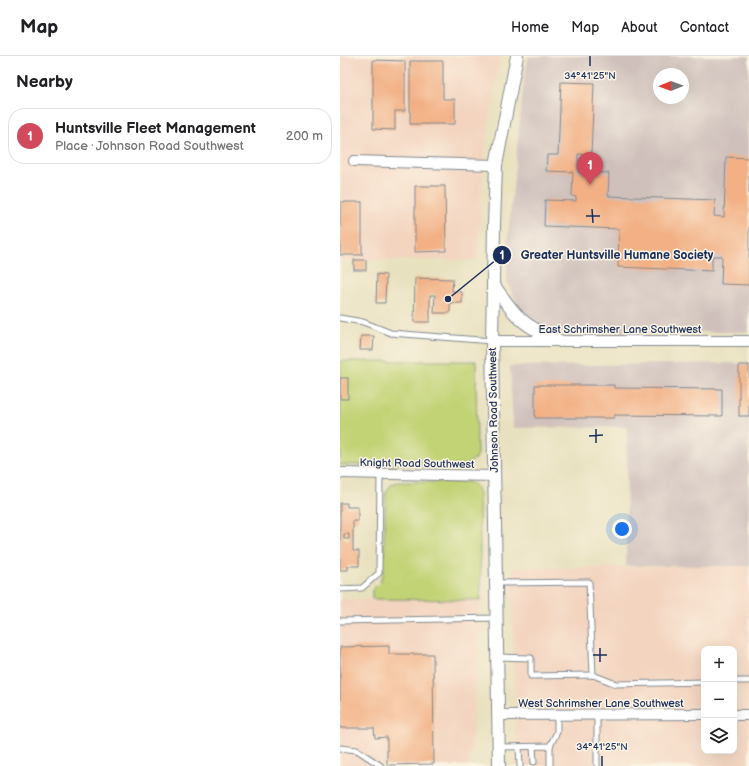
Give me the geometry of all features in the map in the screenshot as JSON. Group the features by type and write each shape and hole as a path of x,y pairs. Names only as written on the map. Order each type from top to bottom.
{"street":[{"name":"Johnson Road Southwest","path":"499,766 492,341 493,284 496,165 516,56"},
{"path":"354,161 496,165"},
{"path":"493,284 510,310 522,322 538,332 560,341"},
{"name":"East Schrimsher Lane Southwest","path":"492,341 749,341"},
{"name":"Knight Road Southwest","path":"340,473 494,476"},
{"name":"West Schrimsher Lane Southwest","path":"498,715 701,714"},
{"path":"737,715 749,715"}],"lane":[{"path":"340,318 363,322 390,333 492,341"},
{"path":"340,589 362,588 379,573 380,474"},
{"path":"496,583 589,582 593,676"},
{"path":"340,620 497,618"},
{"path":"497,657 531,658 531,676 593,676 616,684 701,682"},
{"path":"737,681 749,681"},
{"path":"550,766 550,746 558,732 557,714"},
{"path":"597,714 597,766"},
{"path":"498,747 550,746"},
{"path":"519,747 520,766"},
{"path":"533,747 534,762"},
{"path":"340,748 357,750 381,766"}],"shaded area":[{"path":"340,56 500,56 485,149 477,260 340,260"},
{"path":"529,56 749,56 749,332 559,332 533,321 519,309 507,281 507,245 524,80"},
{"path":"749,363 749,566 626,566 627,427 513,428 510,366"},
{"path":"749,566 749,766 516,766 512,568"},
{"path":"340,600 481,600 470,766 340,766"}],"green space":[{"path":"340,361 476,361 477,457 466,465 340,465"},
{"path":"398,482 469,482 476,486 479,494 481,600 372,599 372,590 380,582 383,573 386,492 392,484"}],"building":[{"path":"373,60 405,61 405,111 395,111 395,130 373,129"},
{"path":"410,61 443,61 443,99 455,99 455,124 410,124"},
{"path":"561,82 594,83 591,155 578,154 578,172 609,173 608,196 715,200 714,216 724,217 726,157 749,158 749,285 721,284 722,256 712,256 712,271 618,267 619,229 544,226 545,200 576,201 576,197 572,196 573,172 546,171 547,155 558,155"},
{"path":"415,186 445,186 446,251 415,252"},
{"path":"340,202 362,202 362,255 340,255"},
{"path":"354,260 366,260 366,270 354,270"},
{"path":"377,274 386,275 385,303 376,303"},
{"path":"415,278 453,279 452,291 462,292 462,303 450,303 450,313 434,313 435,295 430,295 430,322 414,322"},
{"path":"361,336 374,336 373,350 360,350"},
{"path":"739,365 749,365 749,416 739,416"},
{"path":"340,378 348,378 348,399 340,399"},
{"path":"535,385 614,385 614,388 722,389 722,416 614,415 614,418 535,418"},
{"path":"340,503 347,503 347,507 358,507 358,521 353,521 353,551 359,551 359,566 348,566 348,570 340,570","holes":["344,534 349,534 349,539 344,539"]},
{"path":"389,646 389,654 433,654 434,764 387,765 387,737 375,738 374,728 340,728 340,647"}],"place":[{"name":"Huntsville Fleet Management","path":"590,185"},
{"name":"Greater Huntsville Humane Society","path":"448,299"}]}
